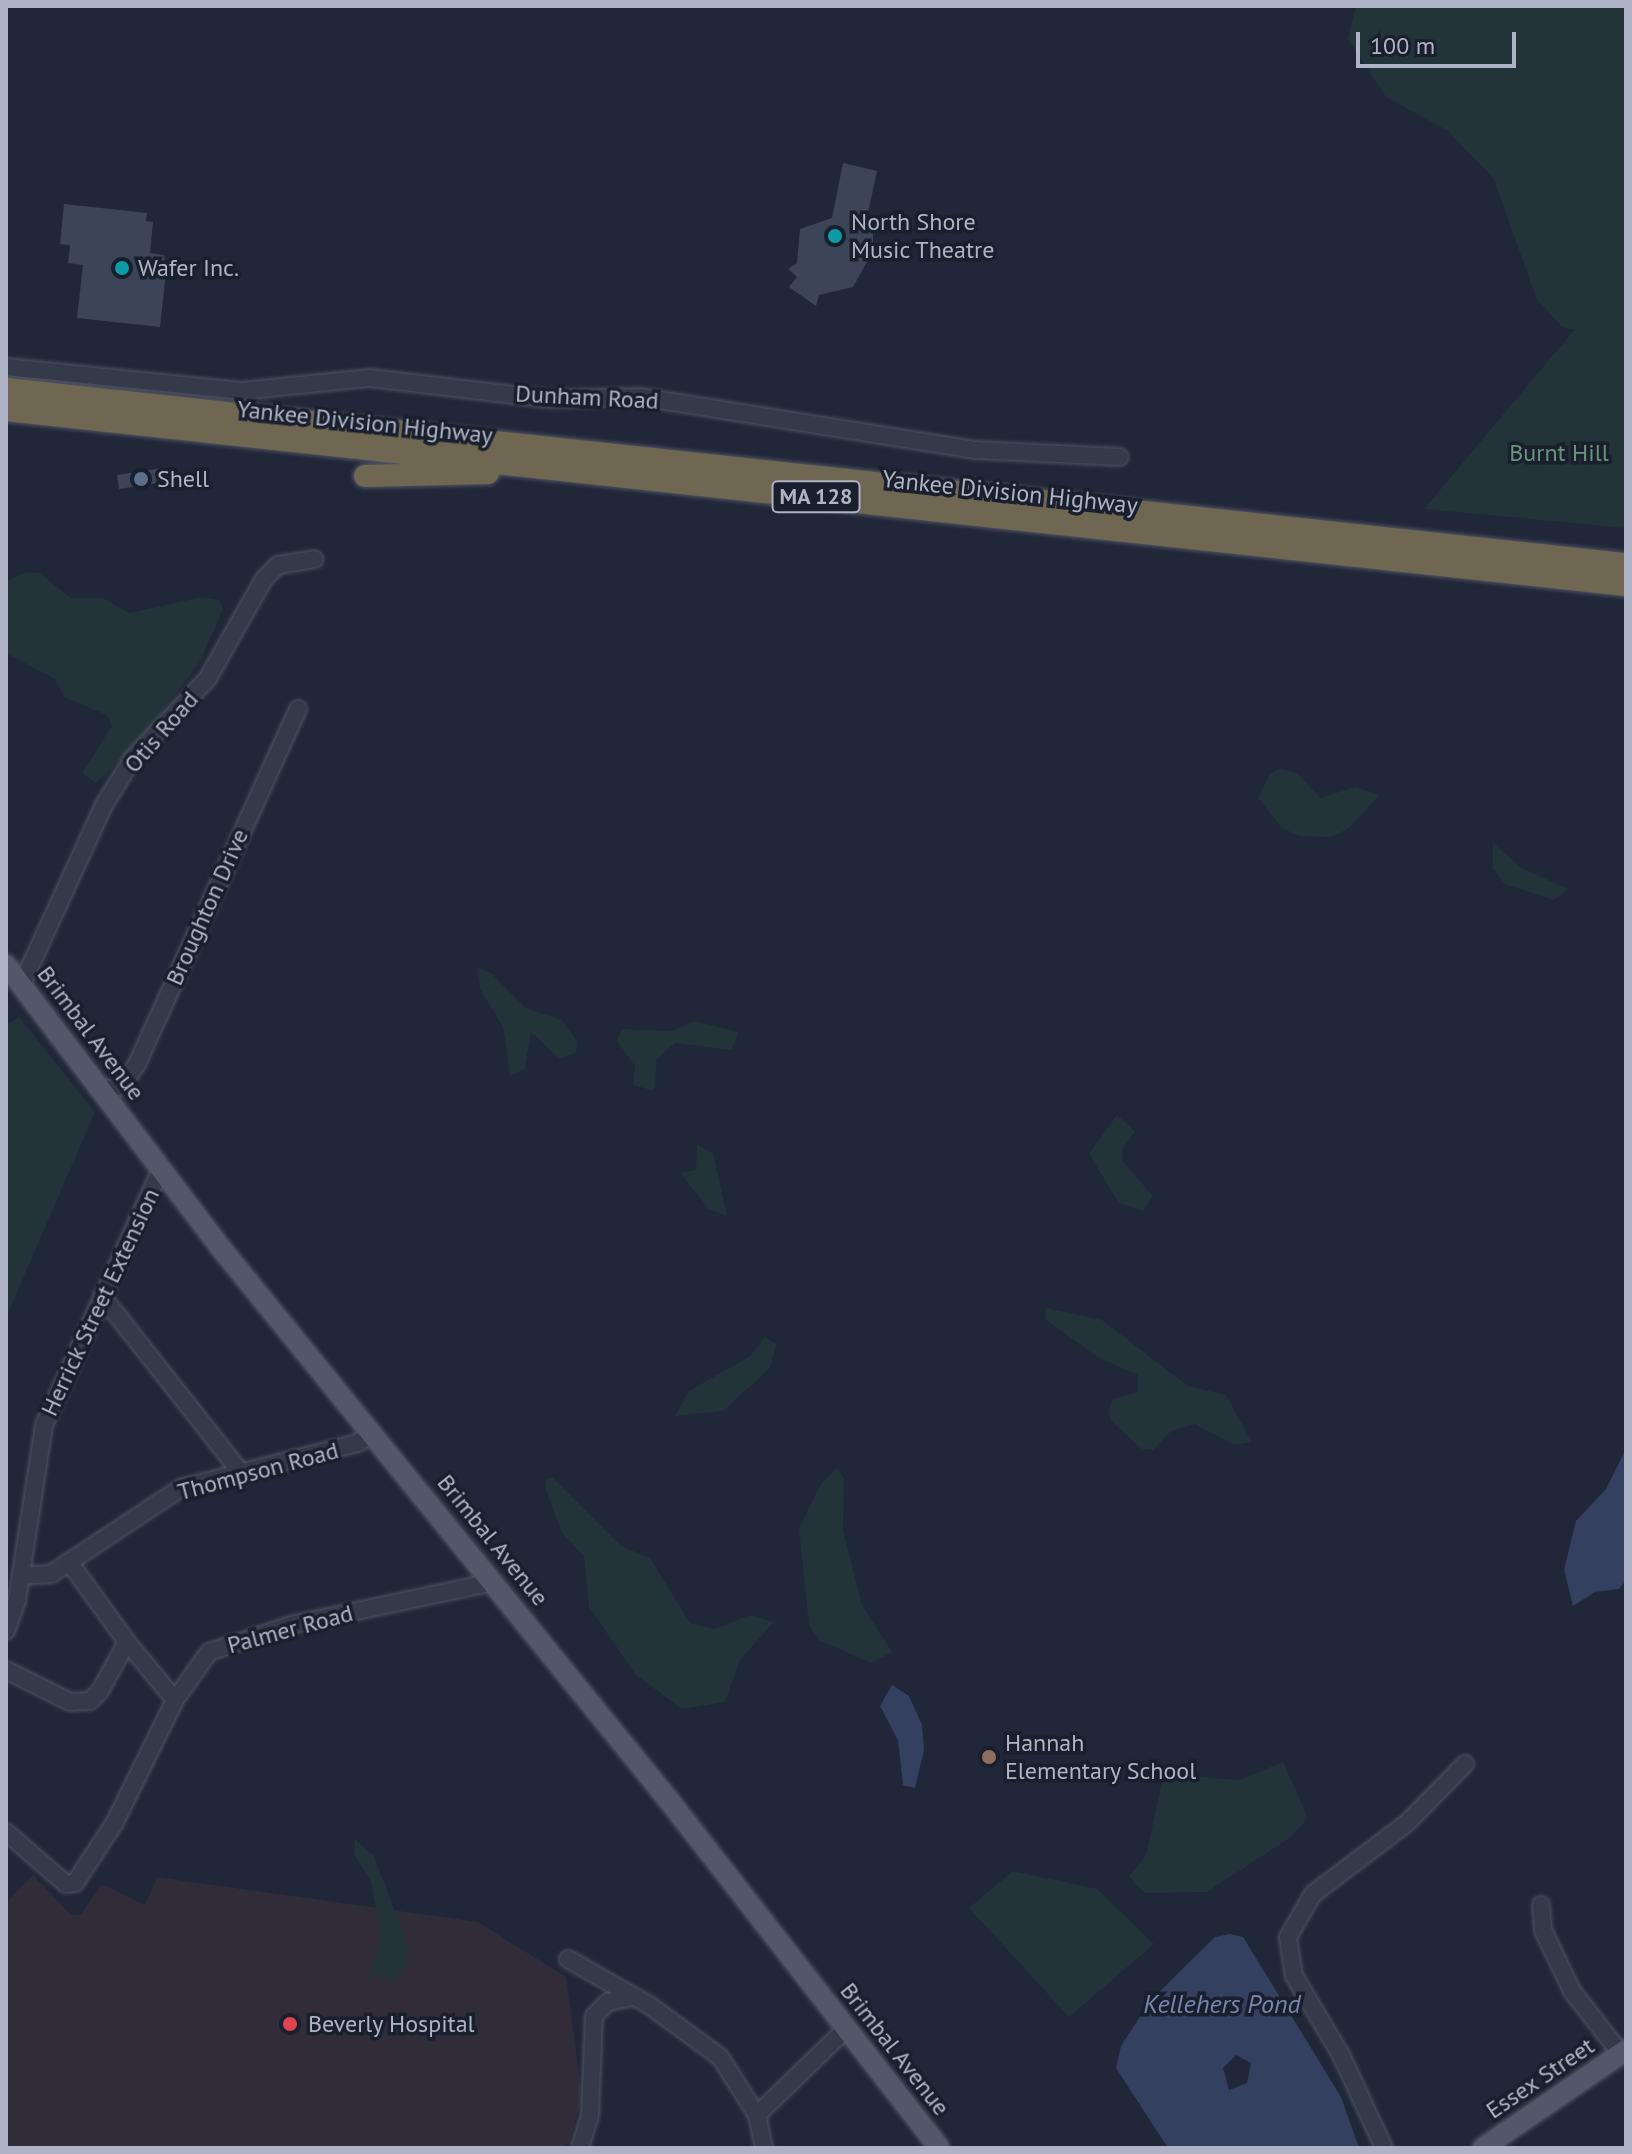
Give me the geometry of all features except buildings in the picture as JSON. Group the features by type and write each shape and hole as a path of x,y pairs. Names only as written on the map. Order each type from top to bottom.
{"highway":[{"name":"Yankee Division Highway","path":"6,389 1626,564"},
{"name":"Yankee Division Highway","path":"6,410 1626,585"},
{"path":"365,476 584,472"}],"main road":[{"name":"Brimbal Avenue","path":"6,965 161,1170 494,1582 939,2148"},
{"name":"Essex Street","path":"1483,2148 1623,2052"}],"street":[{"name":"Dunham Road","path":"6,367 241,391 370,378 550,399 641,397 976,450 1120,457"},
{"name":"Otis Road","path":"22,984 104,805 133,758 208,678 264,579 278,565 315,559"},
{"name":"Broughton Drive","path":"102,1090 122,1086 137,1064 298,709"},
{"name":"Herrick Street Extension","path":"6,1631 21,1576 17,1520 44,1425 161,1170"},
{"path":"102,1296 243,1475"},
{"name":"Thompson Road","path":"21,1576 45,1576 181,1488 243,1475 358,1443 372,1433"},
{"path":"69,1562 127,1642 175,1700"},
{"name":"Palmer Road","path":"6,1832 66,1884 75,1883 115,1822 175,1700 209,1652 233,1643 494,1582"},
{"path":"6,1670 84,1703 100,1691 127,1642"},
{"path":"1384,2148 1341,2055 1294,1976 1288,1937 1313,1894 1407,1823 1465,1764"},
{"path":"1541,1905 1543,1930 1572,1991 1623,2052"},
{"path":"568,1959 720,2057 757,2115 764,2148"},
{"path":"580,2148 590,2115 594,2016 608,2002 629,1998"},
{"path":"757,2115 846,2029"}],"shaded area":[{"name":"Beverly Hospital","path":"33,1875 71,1915 81,1914 102,1884 145,1905 157,1877 478,1922 566,1977 582,2095 570,2141 564,2148 6,2148 6,1903"}],"green space":[{"name":"Burnt Hill","path":"1356,6 1626,6 1626,528 1424,509 1574,330 1562,327 1536,298 1494,179 1448,131 1386,97 1348,39"},
{"path":"27,572 39,573 71,598 102,598 130,613 202,597 219,600 223,609 200,662 135,747 96,783 82,773 112,726 107,715 64,697 55,679 6,653 6,581"},
{"path":"1280,768 1298,774 1320,798 1355,787 1380,795 1348,829 1331,837 1299,836 1282,828 1258,798 1269,775"},
{"path":"1493,843 1522,868 1568,889 1554,900 1505,884 1493,869"},
{"path":"477,968 490,972 526,1008 562,1020 577,1041 576,1053 559,1058 531,1032 525,1069 510,1076 503,1027 480,989"},
{"path":"19,1017 95,1112 6,1318 6,1025"},
{"path":"694,1021 738,1032 732,1050 675,1043 657,1059 654,1091 633,1085 635,1066 617,1041 622,1029 672,1031"},
{"path":"1117,1115 1135,1131 1122,1150 1123,1162 1153,1196 1143,1211 1119,1203 1089,1154"},
{"path":"697,1145 713,1153 727,1216 709,1209 680,1173 696,1170"},
{"path":"1046,1308 1102,1320 1188,1386 1226,1395 1252,1442 1234,1445 1195,1424 1171,1431 1153,1450 1142,1449 1112,1422 1108,1411 1113,1399 1138,1392 1138,1375 1097,1357 1045,1319"},
{"path":"765,1337 776,1344 770,1368 723,1411 675,1416 689,1391 750,1356"},
{"path":"837,1467 844,1479 843,1530 862,1605 892,1652 871,1663 819,1640 809,1625 799,1529 821,1484"},
{"path":"553,1478 621,1546 650,1558 690,1623 715,1629 750,1615 774,1622 740,1660 725,1702 682,1709 636,1675 589,1607 584,1556 562,1533 546,1491 546,1479"},
{"path":"1283,1762 1308,1818 1291,1837 1207,1892 1146,1893 1134,1883 1129,1876 1146,1855 1162,1782 1177,1775 1239,1780"},
{"path":"355,1839 374,1856 408,1946 407,1965 394,1980 370,1974 381,1938 371,1881 354,1854"},
{"path":"1013,1871 1097,1889 1154,1944 1069,2017 969,1908"}],"water":[{"path":"1626,1449 1626,1580 1619,1589 1595,1592 1573,1606 1564,1570 1576,1521 1606,1489"},
{"path":"892,1685 909,1696 922,1725 924,1750 915,1788 903,1785 898,1740 880,1706"},
{"name":"Kellehers Pond","path":"1230,1934 1243,1937 1341,2097 1359,2148 1168,2148 1116,2068 1121,2046 1150,2001 1215,1937","holes":["1236,2055 1251,2063 1247,2083 1229,2090 1223,2068"]}],"place":[{"name":"North Shore Music Theatre","path":"835,236"},
{"name":"Wafer Inc.","path":"122,268"},
{"name":"Shell","path":"141,479"},
{"name":"Hannah Elementary School","path":"989,1757"},
{"name":"Beverly Hospital","path":"290,2024"}]}
